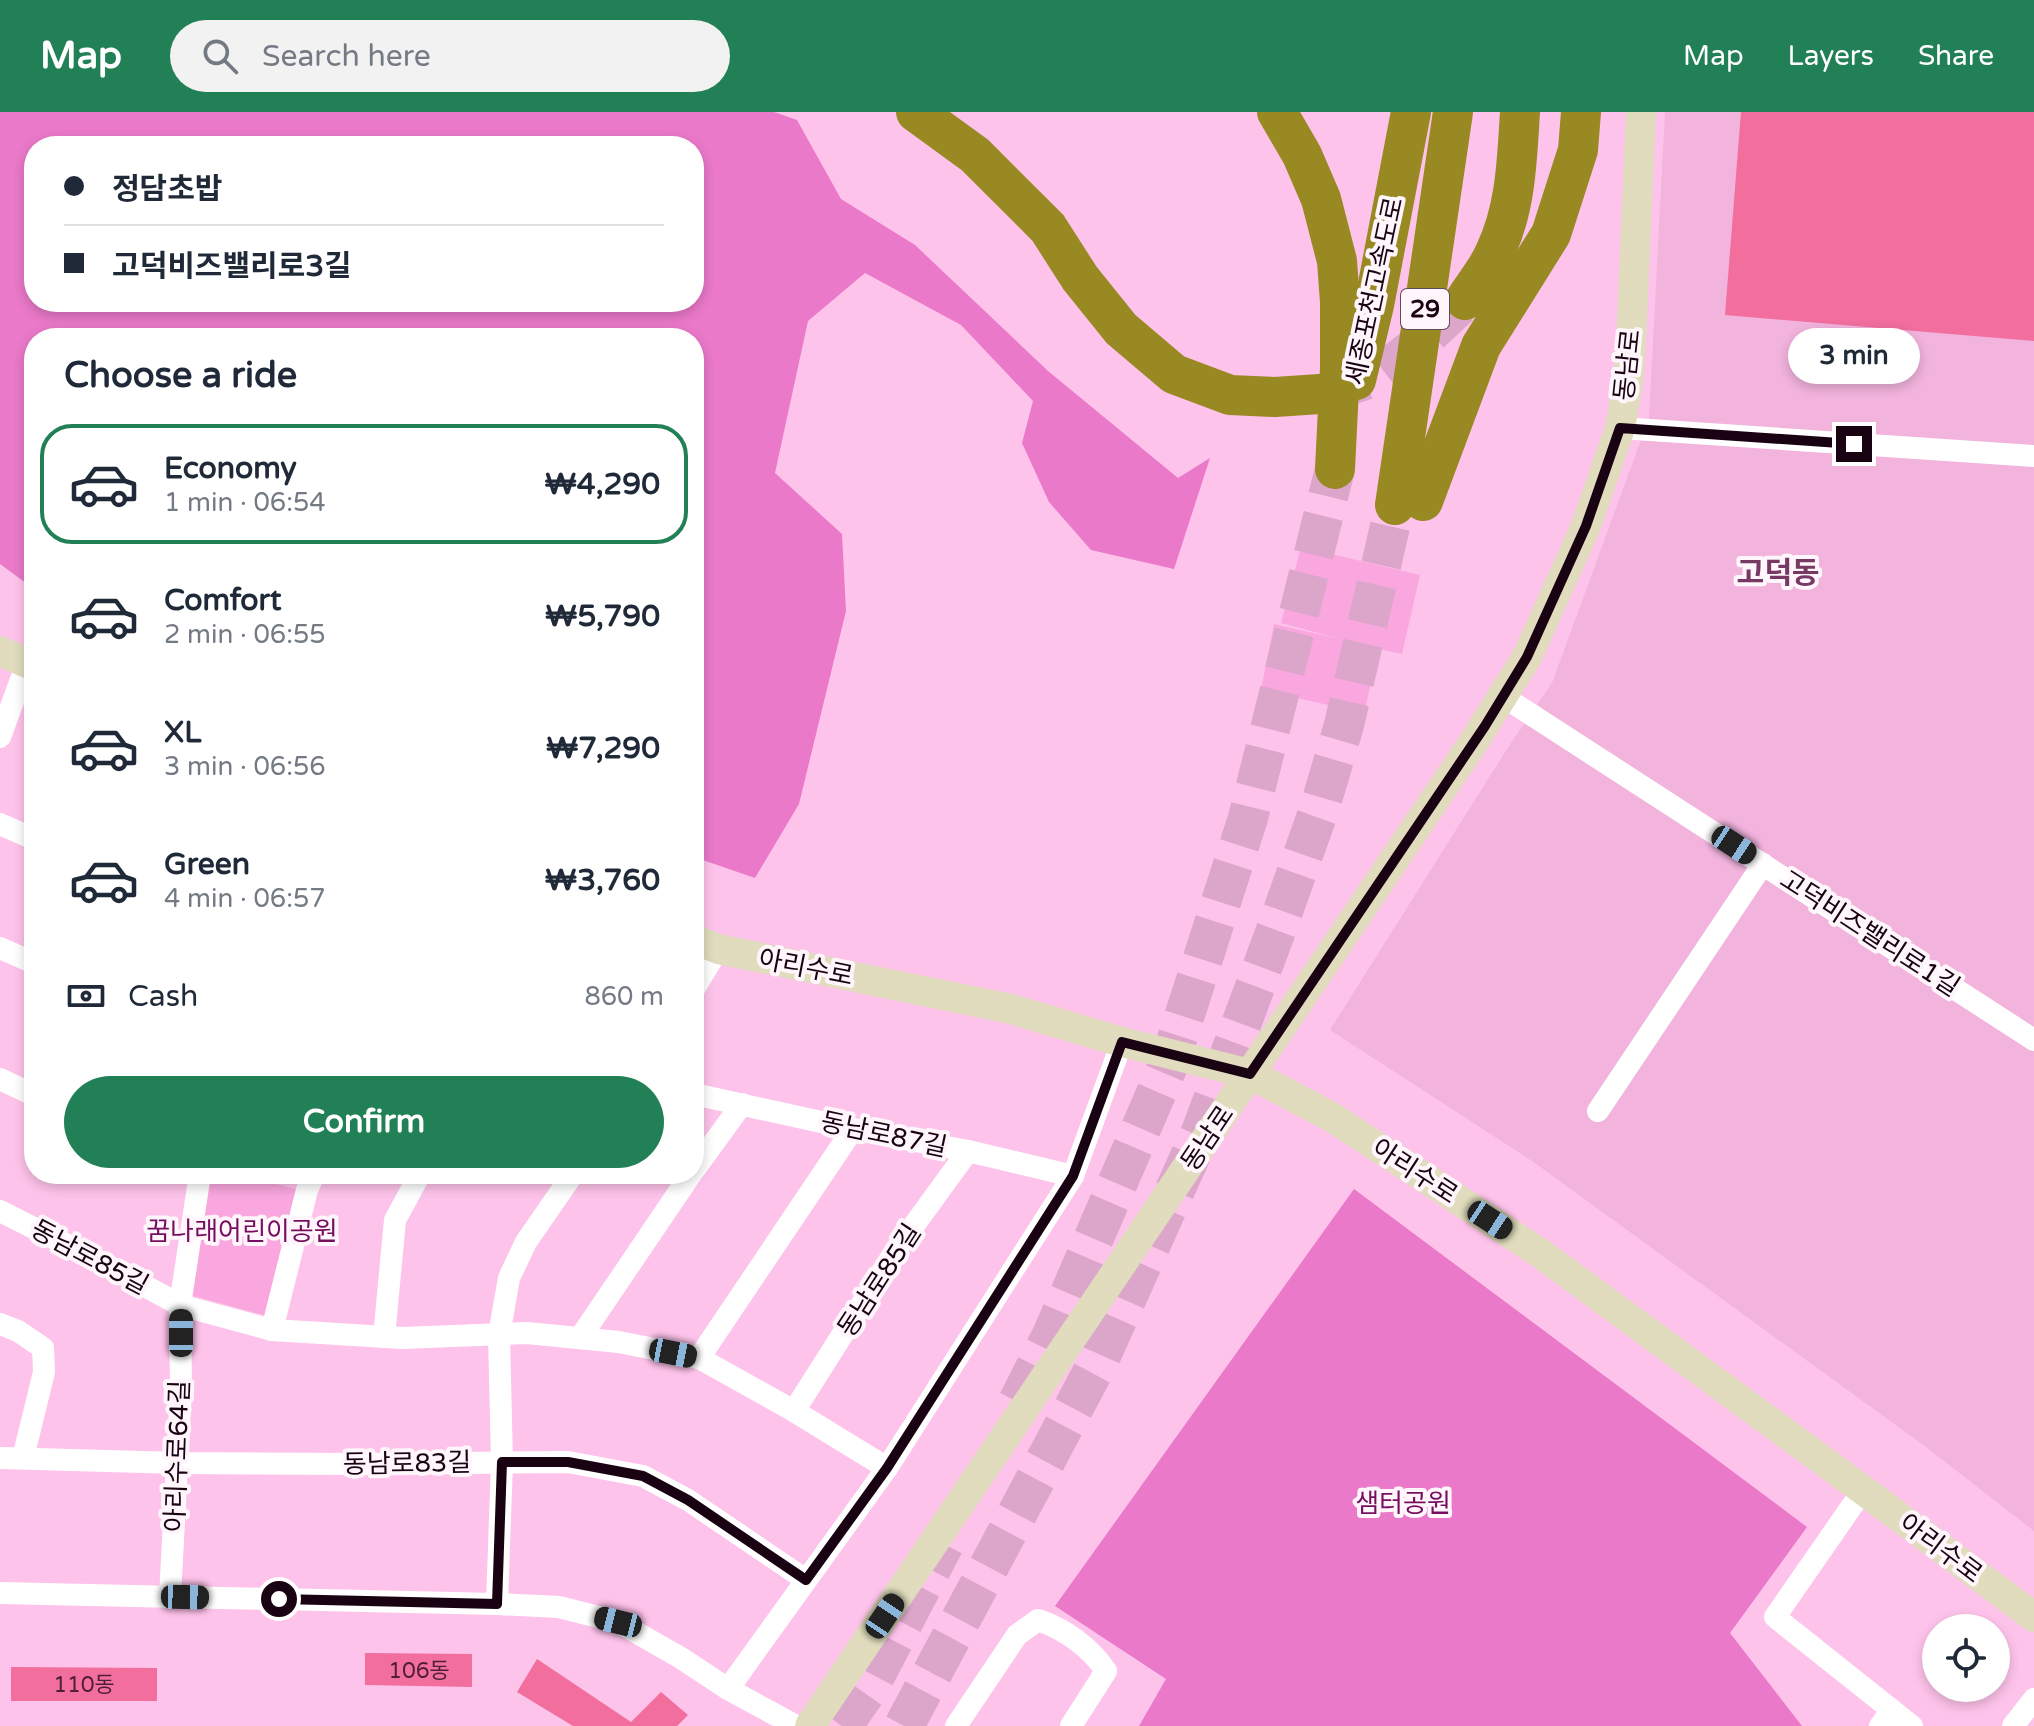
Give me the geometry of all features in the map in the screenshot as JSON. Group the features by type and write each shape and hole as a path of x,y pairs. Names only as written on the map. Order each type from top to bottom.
{"highway":[{"name":"세종포천고속도로","path":"1277,112 1302,155 1321,199 1337,261 1340,368 1335,469 1374,305 1411,112"},
{"name":"세종포천고속도로","path":"1453,112 1409,503 1481,346 1551,234 1578,150 1581,112"},
{"path":"1465,300 1495,254 1507,220 1515,184 1520,112"},
{"path":"915,116 975,155 1048,228 1080,278 1121,329 1174,374 1230,395 1275,397 1320,394"}],"main road":[{"name":"동남로","path":"810,1726 1504,697 1527,657 1586,526 1620,428 1631,344 1641,112"},
{"name":"아리수로","path":"706,944 1011,1009 1122,1042 1250,1074 1330,1116 1540,1253 2034,1617"}],"street":[{"path":"1620,428 2034,456"},
{"path":"0,737 20,660"},
{"name":"고덕비즈밸리로1길","path":"1504,697 2034,1040"},
{"path":"0,824 24,835"},
{"path":"1598,1111 1763,864"},
{"path":"0,948 24,959"},
{"path":"728,1689 887,1468 1073,1176 1122,1042"},
{"path":"0,1079 24,1090"},
{"name":"동남로87길","path":"704,1096 1073,1176"},
{"path":"704,1157 742,1104"},
{"path":"699,1358 853,1129"},
{"name":"동남로85길","path":"794,1411 896,1250 968,1151"},
{"name":"아리수로64길","path":"170,1596 181,1390 180,1305 198,1184"},
{"path":"272,1330 310,1184"},
{"path":"384,1337 395,1220 415,1184"},
{"path":"497,1604 502,1462 499,1335 509,1278 526,1242 566,1184"},
{"path":"580,1338 685,1184"},
{"name":"동남로85길","path":"0,1211 180,1305 272,1330 402,1338 527,1333 619,1342 699,1358 887,1468"},
{"path":"0,1324 18,1331 43,1348 44,1372 23,1458"},
{"name":"동남로83길","path":"0,1458 178,1463 568,1462 643,1476 688,1500 806,1580"},
{"path":"1863,1490 1775,1617 1886,1718 1912,1726"},
{"path":"0,1593 559,1607 618,1622 796,1726"},
{"path":"956,1726 1017,1635 1038,1620 1057,1626 1098,1658 1106,1671 1071,1726"},
{"path":"2013,1726 2034,1699"}],"shaded area":[{"path":"1665,112 2034,112 2034,1531 1922,1444 1532,1161 1330,1030 1552,683 1649,418"}],"green space":[{"path":"0,112 774,112 797,120 841,199 915,245 1048,371 1178,478 1210,458 1174,569 1091,550 1049,502 1022,443 1033,401 961,325 865,273 808,321 775,473 842,534 846,611 799,804 755,878 704,860 704,328 24,328 24,582 0,564"},
{"path":"1301,547 1420,575 1402,654 1379,649 1364,713 1261,690 1274,624 1340,639 1281,623"},
{"name":"꿈나래어린이공원","path":"201,1184 276,1184 302,1191 271,1317 179,1292"},
{"name":"샘터공원","path":"1354,1189 1807,1527 1730,1633 1802,1726 1139,1726 1166,1679 1055,1606"}],"building":[{"path":"1741,112 2034,112 2034,341 1725,315"},
{"path":"365,1653 472,1654 472,1687 365,1685"},
{"path":"537,1659 631,1722 661,1692 688,1715 677,1726 573,1726 517,1692"},
{"path":"11,1667 157,1668 157,1701 11,1701"}],"tunnel":[{"path":"1328,392 1378,376 1414,348 1465,300"},
{"path":"1018,1402 1053,1333 1170,1061 1248,818 1335,469"},
{"path":"904,1726 1099,1360 1201,1132 1320,807 1344,725 1395,505"},
{"path":"842,1726 868,1689 944,1544"}],"district":[{"name":"고덕동","path":"1778,573"}],"route":[{"path":"279,1599 497,1604 502,1462 568,1462 643,1476 688,1500 806,1580 887,1468 1073,1176 1122,1042 1250,1074 1485,726 1527,657 1586,526 1620,428 1854,444"}]}
